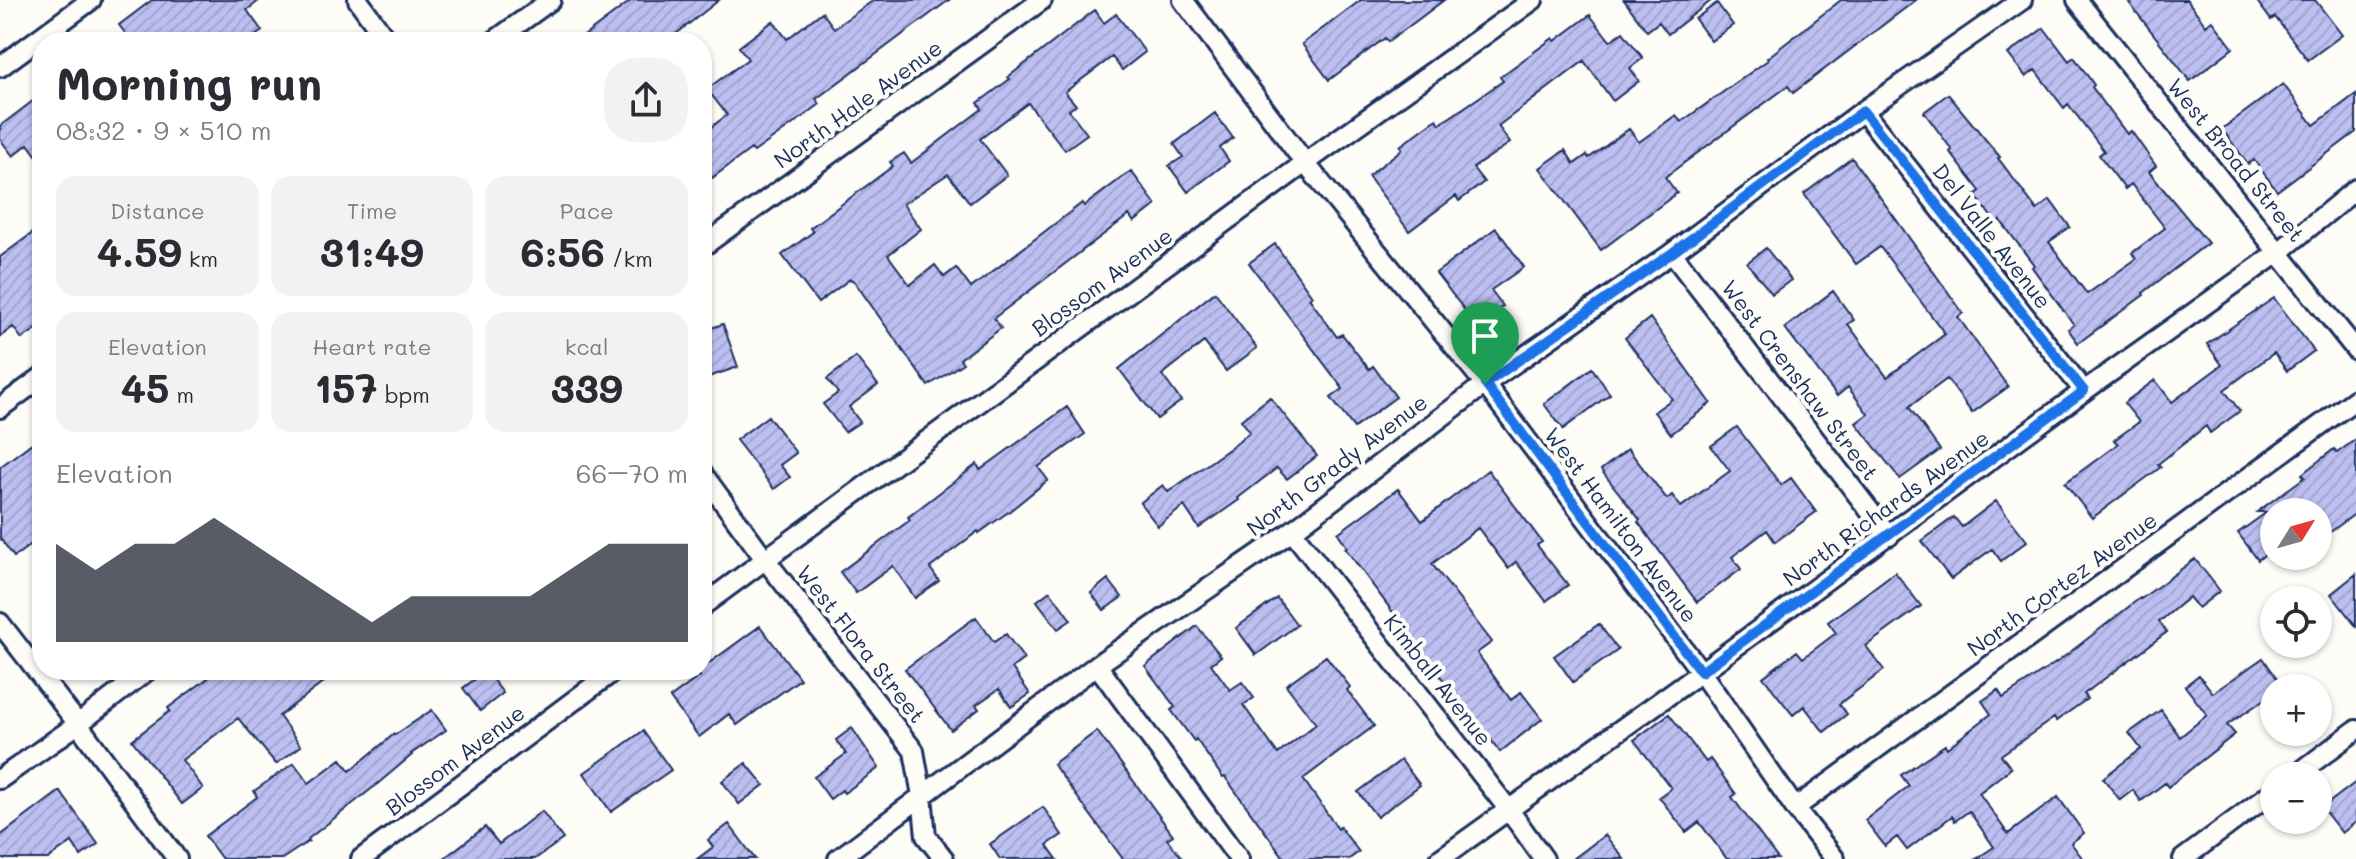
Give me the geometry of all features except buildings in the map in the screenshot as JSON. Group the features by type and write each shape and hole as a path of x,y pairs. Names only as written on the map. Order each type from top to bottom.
{"street":[{"path":"48,32 91,0"},
{"path":"358,0 381,32"},
{"path":"507,32 551,0"},
{"name":"North Hale Avenue","path":"712,240 1042,0"},
{"name":"West Hamilton Avenue","path":"1183,0 1305,163 1485,384 1701,672 1795,808 1835,859"},
{"name":"Blossom Avenue","path":"712,599 1305,163 1533,0"},
{"name":"North Grady Avenue","path":"838,859 1097,665 1292,531 1485,384 2022,0"},
{"name":"West Broad Street","path":"2077,0 2356,350"},
{"path":"0,67 32,43"},
{"name":"Del Valle Avenue","path":"1863,111 2084,391"},
{"name":"North Richards Avenue","path":"1440,859 2279,252 2356,189"},
{"name":"West Crenshaw Street","path":"1672,253 1889,536"},
{"path":"0,408 32,384"},
{"name":"North Cortez Avenue","path":"1795,808 2356,399"},
{"name":"West Flora Street","path":"712,487 914,751 926,836 944,859"},
{"name":"Kimball Avenue","path":"1292,531 1544,859"},
{"path":"0,623 32,664"},
{"path":"1097,665 1239,859"},
{"path":"44,680 177,859"},
{"path":"0,779 135,680"},
{"name":"Blossom Avenue","path":"361,859 602,680"},
{"path":"2314,762 2356,730"},
{"path":"2183,859 2260,801"}],"route":[{"path":"1863,111 2084,391 1701,672 1485,384 1672,253 1863,111"}]}
